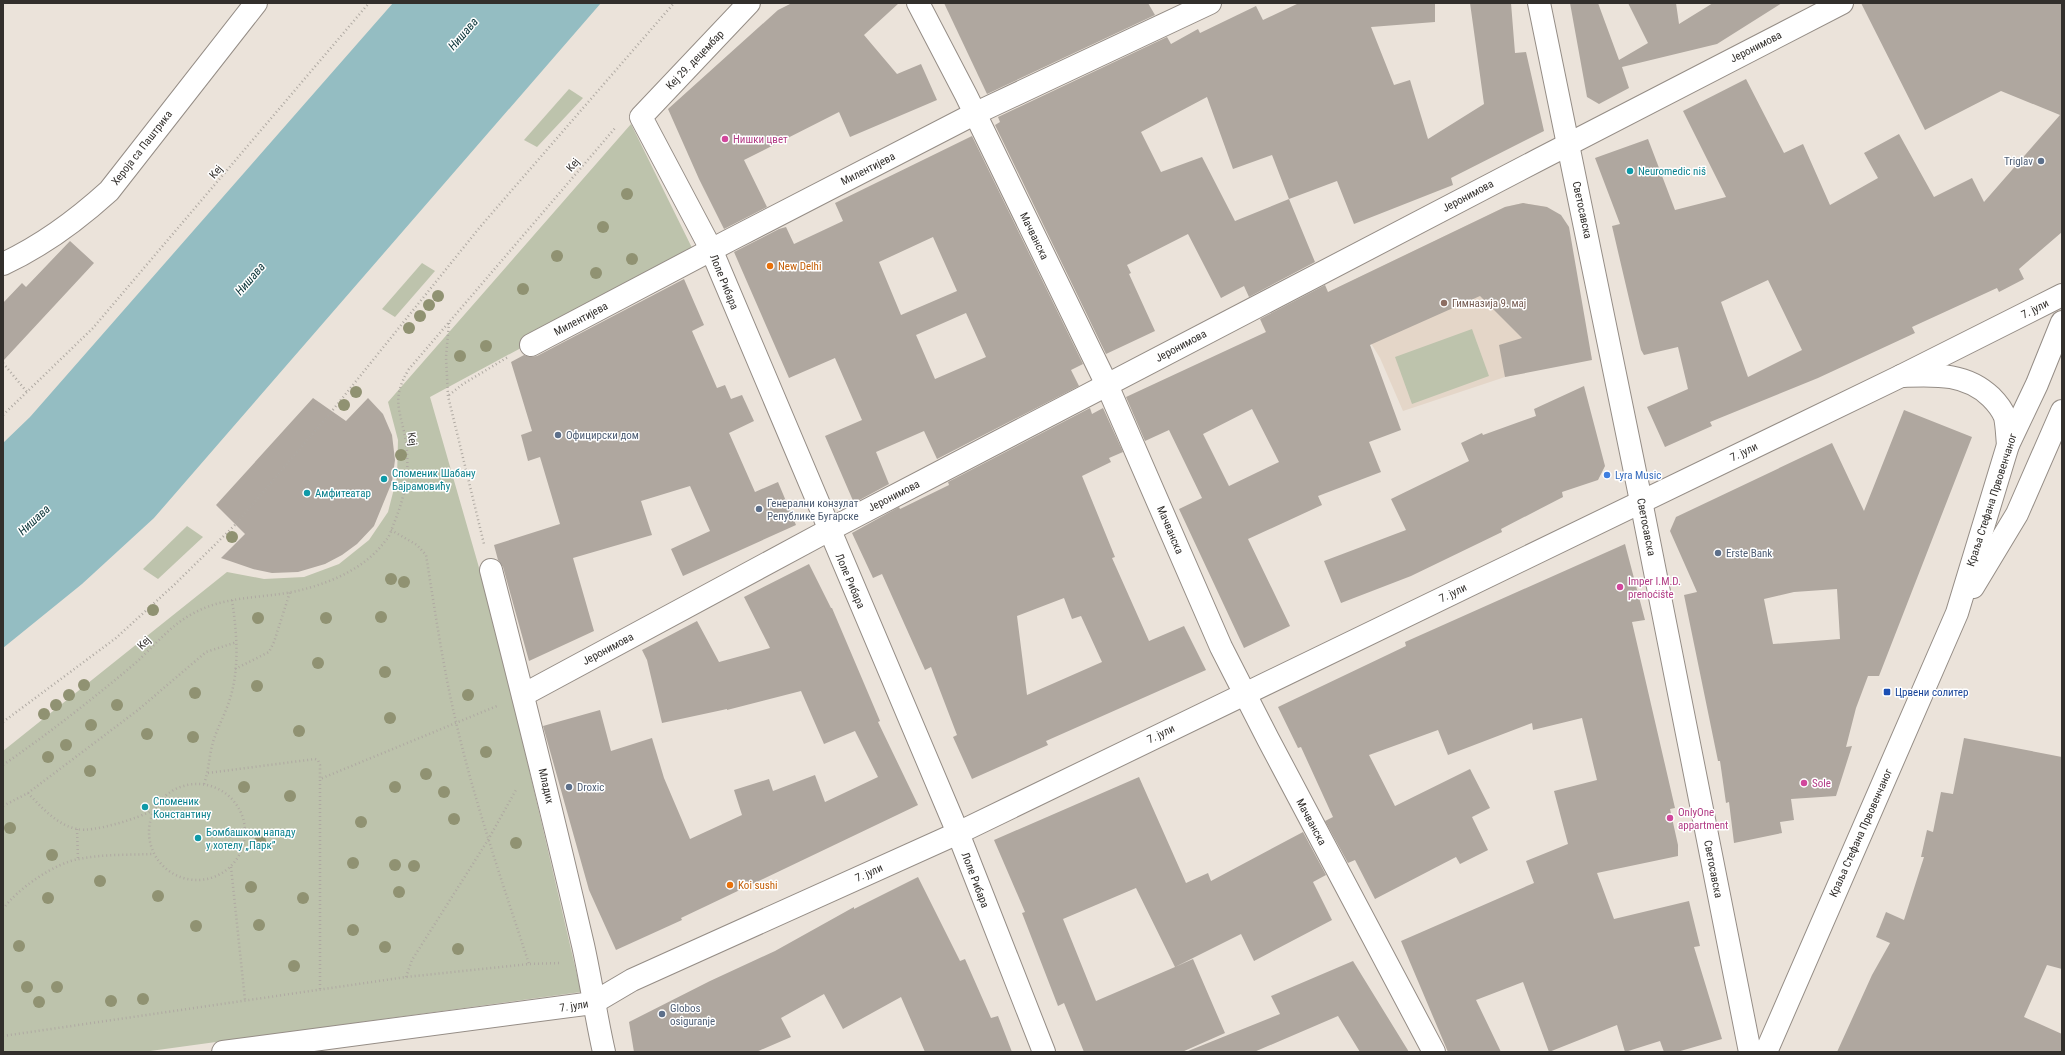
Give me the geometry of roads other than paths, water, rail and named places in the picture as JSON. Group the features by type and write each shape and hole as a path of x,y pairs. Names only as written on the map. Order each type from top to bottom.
{"street":[{"name":"Хероја са Паштрика","path":"3,264 23,255 80,217 109,191 256,3"},
{"name":"Кеј 29. децембар","path":"641,117 749,3"},
{"name":"Мачванска","path":"918,3 1107,385 1221,647 1244,694 1434,1052"},
{"name":"Милентијева","path":"531,345 974,114 1210,3"},
{"name":"Светосавска","path":"1539,3 1641,501 1750,1052"},
{"name":"Јеронимова","path":"523,695 829,530 1842,3"},
{"name":"Лоле Рибара","path":"641,117 711,250 958,833 1044,1052"},
{"name":"7. јули","path":"223,1052 257,1049 593,1003 632,980 958,833 1901,376 2062,295"},
{"name":"Краља Стефана Првовенчаног","path":"1766,1052 1957,613 2008,444 2037,384 2062,322"},
{"path":"1901,376 1944,375 1974,384 1986,392 2002,410 2005,417 2008,444"},
{"name":"Краља Стефана Првовенчаног","path":"1957,613 2017,514 2062,411"},
{"name":"Младих","path":"491,570 523,695 584,948 593,1003 604,1052"}],"water":[{"name":"Нишава","path":"393,3 601,3 154,518 82,584 3,648 3,443 30,417"}],"place":[{"name":"Нишки цвет","path":"725,139"},
{"name":"Triglav","path":"2041,161"},
{"name":"Neuromedic niš","path":"1630,171"},
{"name":"New Delhi","path":"770,266"},
{"name":"Гимназија 9. мај","path":"1444,303"},
{"name":"Официрски дом","path":"558,435"},
{"name":"Lyra Music","path":"1607,475"},
{"name":"Споменик Шабану Бајрамовићу","path":"384,479"},
{"name":"Амфитеатар","path":"307,493"},
{"name":"Генерални конзулат Републике Бугарске","path":"759,509"},
{"name":"Erste Bank","path":"1718,553"},
{"name":"Imper I.M.D. prenoćište","path":"1620,587"},
{"name":"Црвени солитер","path":"1887,692"},
{"name":"Sole","path":"1804,783"},
{"name":"Droxic","path":"569,787"},
{"name":"Споменик Константину","path":"145,807"},
{"name":"OnlyOne appartment","path":"1670,818"},
{"name":"Бомбашком нападу у хотелу „Парк”","path":"198,838"},
{"name":"Koi sushi","path":"730,885"},
{"name":"Globos osiguranje","path":"662,1014"}]}
